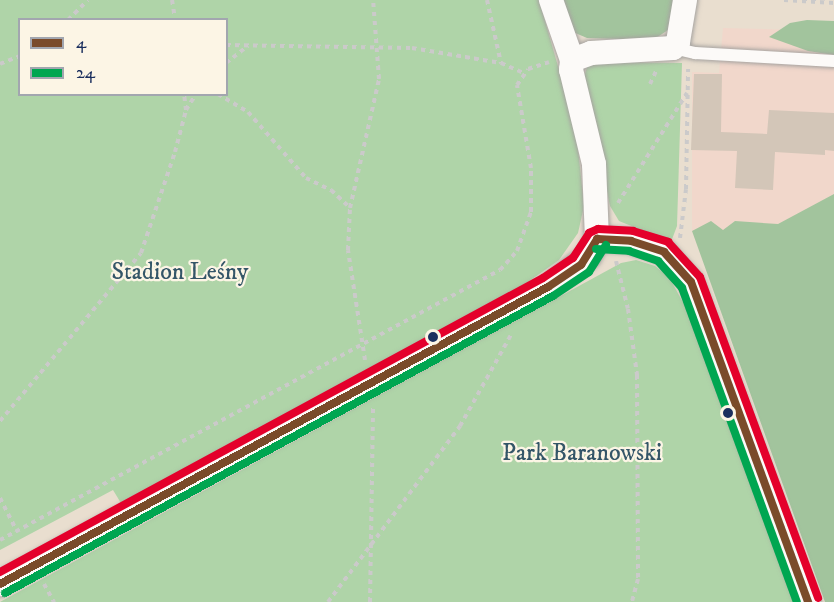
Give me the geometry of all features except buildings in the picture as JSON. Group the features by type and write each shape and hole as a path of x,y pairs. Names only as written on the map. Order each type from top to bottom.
{"street":[{"path":"552,0 572,60 571,70 594,164 605,239"},
{"path":"572,60 591,53 680,48 685,0"},
{"path":"0,584 373,394 581,265 605,239"},
{"path":"605,239 664,252 692,282 807,602"}],"lane":[{"path":"680,48 834,61"}],"path":[{"path":"70,18 88,0"},
{"path":"172,0 175,18"},
{"path":"370,602 373,394 361,346 348,250 350,207 379,79 379,45 373,0"},
{"path":"487,0 501,63"},
{"path":"784,0 834,3"},
{"path":"228,45 352,49 379,45 501,63 523,73"},
{"path":"228,61 248,46"},
{"path":"679,241 686,189 680,48"},
{"path":"14,61 18,58"},
{"path":"0,540 489,278 517,251 528,227 531,190 529,154 516,91 523,73 546,62 572,60"},
{"path":"0,64 18,62"},
{"path":"184,96 186,110"},
{"path":"0,421 141,253 186,110 195,96"},
{"path":"221,96 248,112 306,178 332,190 350,207"},
{"path":"605,239 637,375 639,579 632,602"},
{"path":"328,602 460,426 498,352 515,329 526,299"},
{"path":"496,345 498,352"},
{"path":"0,498 17,531"}],"shaded area":[{"path":"723,28 834,31 834,602 692,231 692,72 719,73"}],"green space":[{"name":"Stadion Leśny","path":"0,0 539,0 576,129 584,206 578,233 559,260 501,301 124,508 113,490 0,550"},
{"path":"562,0 675,0 668,30 656,38 622,39 587,38 573,32"},
{"path":"807,20 834,21 834,55 808,51 769,37 790,23"},
{"path":"598,62 682,63 677,226 671,242 619,221 610,206 584,77 587,67"},
{"path":"834,194 834,602 825,602 692,231 711,221 723,230 735,221 778,224"},
{"name":"Park Baranowski","path":"636,260 655,266 669,277 685,306 749,468 796,602 0,602 621,263"}],"transit line":[{"path":"0,572 543,278 573,258 589,233 598,229 633,231 668,242 700,277 818,598"},
{"name":"4","path":"597,239 631,241 664,252 691,282 808,602"},
{"name":"4","path":"0,584 548,287 581,265 597,239"},
{"name":"24","path":"5,593 553,296 589,272 606,245"},
{"name":"24","path":"596,249 629,251 658,261 682,288 797,602"}]}
